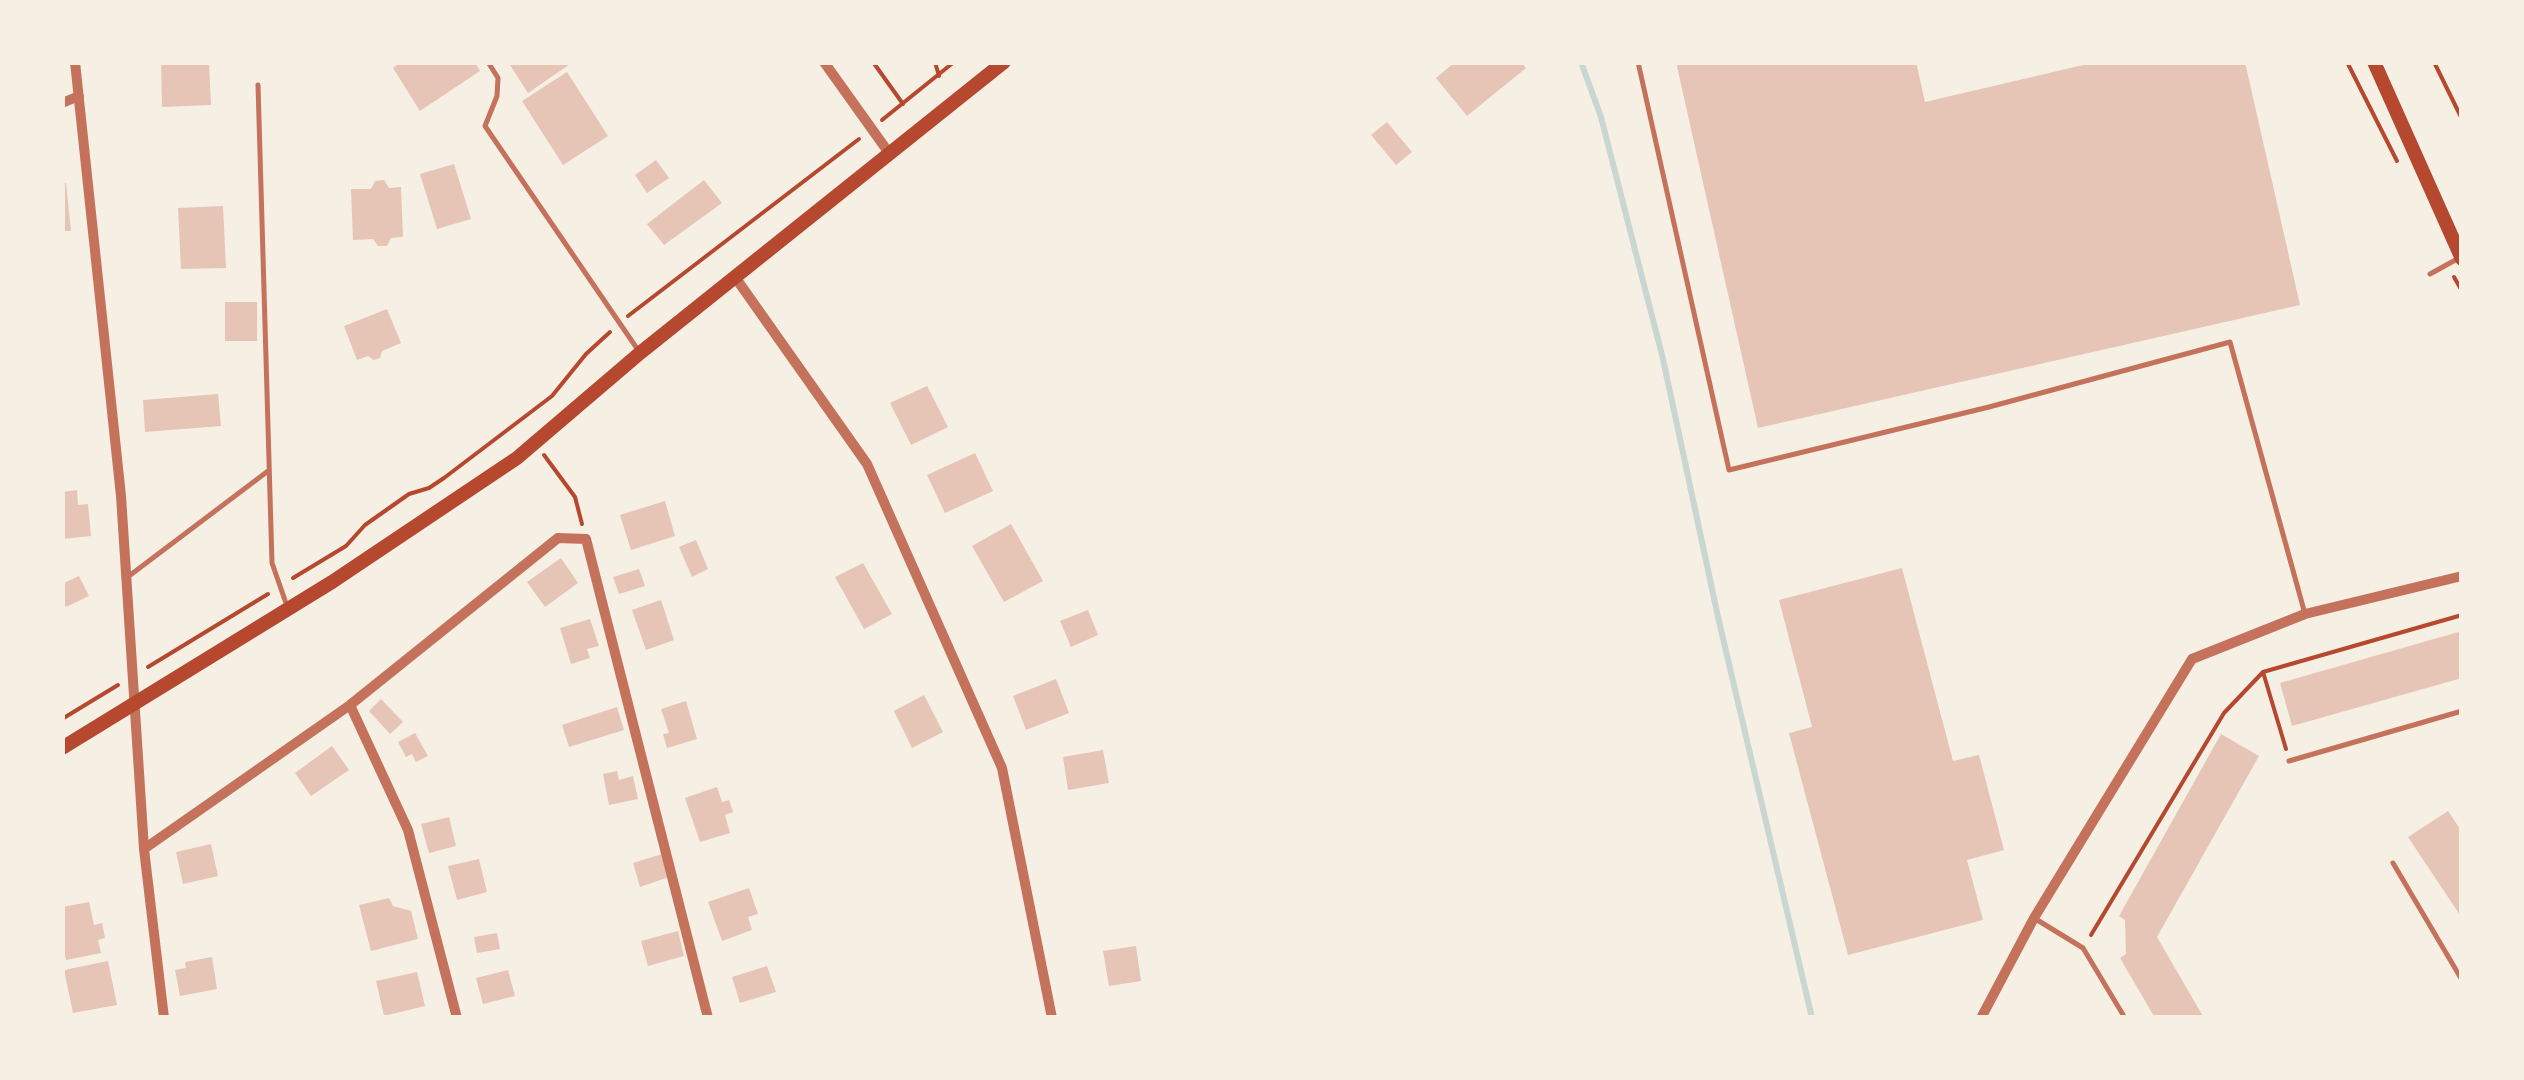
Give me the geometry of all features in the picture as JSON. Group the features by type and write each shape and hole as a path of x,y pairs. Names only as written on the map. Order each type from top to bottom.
{"main road":[{"path":"62,748 288,609 517,458 640,353 1004,62"},
{"path":"2374,62 2461,257"}],"street":[{"path":"75,62 121,496 144,849 164,1018"},
{"path":"824,62 889,154"},
{"path":"62,103 79,96"},
{"path":"735,277 867,464 1002,768 1052,1018"},
{"path":"144,849 350,705 558,538 586,538 708,1018"},
{"path":"1981,1018 2034,918 2192,659 2304,614 2462,576"},
{"path":"350,705 408,830 457,1018"}],"lane":[{"path":"488,62 498,78 497,96 485,126 640,353"},
{"path":"1638,62 1729,470 1988,408 2230,342 2304,614"},
{"path":"258,85 272,563 288,609"},
{"path":"2430,274 2461,257"},
{"path":"126,578 270,470"},
{"path":"2289,760 2462,711"},
{"path":"2393,864 2462,980"},
{"path":"2034,918 2083,948 2126,1018"}],"path":[{"path":"873,62 902,104"},
{"path":"935,62 938,76"},
{"path":"62,719 346,546 365,525 409,494 430,488 444,478 552,396 586,354 620,323 954,62"},
{"path":"2434,62 2462,119"},
{"path":"534,443 576,497 586,538"},
{"path":"2083,948 2224,713 2263,672 2462,615"},
{"path":"2263,672 2289,760"}],"building":[{"path":"161,62 209,62 211,105 162,107"},
{"path":"401,62 475,62 480,71 420,111 393,68"},
{"path":"508,62 573,62 528,93"},
{"path":"1455,62 1521,62 1526,68 1467,116 1436,78"},
{"path":"1676,62 1916,62 1925,102 2096,62 2245,62 2300,305 1758,428"},
{"path":"567,72 608,136 563,165 522,101"},
{"path":"1387,122 1412,152 1396,165 1371,135"},
{"path":"656,160 669,178 647,193 635,175"},
{"path":"454,164 471,219 437,229 420,174"},
{"path":"384,180 389,188 401,187 403,237 391,238 387,246 378,246 373,239 353,240 351,189 371,189 375,181"},
{"path":"704,180 722,203 664,245 647,224"},
{"path":"62,183 66,183 71,231 62,231"},
{"path":"223,206 226,268 181,269 178,208"},
{"path":"225,302 257,302 257,341 225,341"},
{"path":"387,309 401,343 382,351 380,358 368,356 357,360 344,326"},
{"path":"927,386 948,427 911,445 890,403"},
{"path":"218,394 221,426 145,432 143,400"},
{"path":"975,453 993,491 945,513 927,475"},
{"path":"77,490 78,505 88,504 91,536 62,539 62,492"},
{"path":"665,501 675,536 631,550 620,515"},
{"path":"1011,524 1043,581 1004,602 972,546"},
{"path":"696,540 708,569 692,577 679,547"},
{"path":"561,558 578,583 545,607 527,582"},
{"path":"863,563 892,614 864,629 835,577"},
{"path":"1902,568 1953,761 1979,755 2004,850 1967,860 1983,920 1848,955 1789,733 1812,727 1779,600"},
{"path":"639,569 645,586 619,594 613,577"},
{"path":"79,576 89,596 66,607 62,584"},
{"path":"661,600 674,640 646,650 632,610"},
{"path":"1088,610 1098,635 1071,647 1060,621"},
{"path":"590,619 599,646 587,649 590,658 571,664 560,628"},
{"path":"2462,631 2462,678 2292,726 2280,683"},
{"path":"1056,679 1069,713 1026,730 1013,696"},
{"path":"924,695 943,732 912,748 894,711"},
{"path":"381,699 403,722 390,734 369,711"},
{"path":"686,701 697,739 667,748 663,734 669,733 661,709"},
{"path":"617,707 624,730 569,747 562,725"},
{"path":"415,733 428,756 416,762 412,754 406,757 398,742"},
{"path":"2221,734 2259,756 2157,937 2204,1018 2155,1018 2120,958 2126,954 2125,920 2119,916"},
{"path":"332,746 349,770 311,796 295,773"},
{"path":"1103,750 1109,783 1068,790 1063,757"},
{"path":"617,771 619,780 633,776 638,799 609,805 603,774"},
{"path":"717,787 722,802 729,800 733,812 725,815 730,833 700,842 685,798"},
{"path":"2448,811 2462,832 2462,918 2408,837"},
{"path":"449,817 456,846 429,853 421,824"},
{"path":"211,844 218,876 183,884 176,852"},
{"path":"662,854 669,877 640,887 633,863"},
{"path":"479,859 487,892 457,900 448,866"},
{"path":"749,888 758,914 748,917 752,930 722,941 708,902"},
{"path":"389,898 393,906 411,911 418,939 371,951 359,905"},
{"path":"89,902 94,925 102,923 105,938 98,940 101,953 66,960 62,907"},
{"path":"678,931 684,956 648,966 641,941"},
{"path":"497,933 500,949 477,953 474,937"},
{"path":"1136,946 1141,981 1109,986 1103,951"},
{"path":"212,957 217,989 180,996 175,970 186,968 185,962"},
{"path":"108,961 117,1005 73,1013 64,970"},
{"path":"767,966 776,992 740,1003 732,977"},
{"path":"508,970 515,996 483,1004 476,978"},
{"path":"417,972 425,1006 384,1016 376,981"}],"waterway":[{"path":"1581,62 1601,117 1663,359 1718,617 1812,1018"}]}
